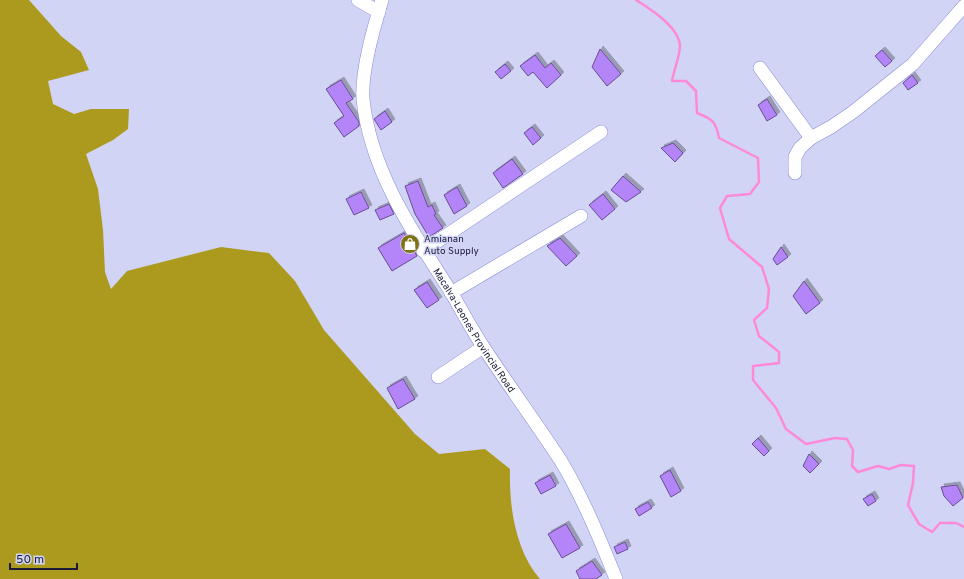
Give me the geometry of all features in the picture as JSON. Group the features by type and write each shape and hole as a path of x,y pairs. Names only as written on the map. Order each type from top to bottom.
{"street":[{"path":"358,0 381,6"},
{"name":"Macalva-Leones Provincial Road","path":"381,6 363,82 365,111 380,165 403,216 423,251 484,347 566,470 612,577"},
{"path":"795,173 796,152 811,138 853,112 913,64 964,6"},
{"path":"760,68 811,138"},
{"path":"423,251 600,132"},
{"path":"451,293 581,216"},
{"path":"438,377 484,347"}],"shaded area":[{"path":"0,0 29,0 61,36 81,52 89,70 48,81 53,104 74,114 91,109 129,109 128,129 113,140 86,154 98,189 103,230 105,272 111,289 127,271 221,247 269,253 295,281 324,330 415,434 439,454 485,449 510,469 512,512 515,527 525,555 531,567 540,579 0,579"}],"building":[{"path":"600,49 621,74 607,86 592,67"},
{"path":"882,50 892,61 885,67 875,56"},
{"path":"535,55 545,68 551,63 561,75 547,88 533,72 528,76 520,66"},
{"path":"505,64 511,71 501,79 495,72"},
{"path":"912,75 918,83 908,90 903,83"},
{"path":"341,80 353,99 346,103 359,122 359,126 344,137 334,123 344,116 326,89"},
{"path":"767,99 777,115 767,121 758,105"},
{"path":"385,111 392,122 381,130 374,119"},
{"path":"532,127 541,138 533,145 524,133"},
{"path":"673,143 683,153 675,162 661,148"},
{"path":"512,159 523,174 503,188 493,173"},
{"path":"623,176 641,192 626,202 611,190"},
{"path":"418,181 428,207 432,205 436,214 434,215 443,228 429,237 415,214 405,186"},
{"path":"457,187 467,206 454,214 444,195"},
{"path":"361,192 369,208 354,215 346,199"},
{"path":"603,194 615,209 602,220 589,205"},
{"path":"389,204 394,214 380,220 375,210"},
{"path":"404,233 417,256 392,271 378,248"},
{"path":"560,238 577,256 566,266 547,246"},
{"path":"781,247 788,257 777,265 773,259"},
{"path":"804,281 820,303 806,314 793,296"},
{"path":"427,282 439,300 427,308 414,290"},
{"path":"403,379 415,399 398,409 387,388"},
{"path":"758,438 769,451 764,456 752,444"},
{"path":"809,454 819,464 810,473 803,466"},
{"path":"670,470 681,491 671,497 660,476"},
{"path":"550,475 556,486 541,494 535,483"},
{"path":"957,485 963,498 953,506 944,496 941,487"},
{"path":"872,494 876,501 868,506 863,499"},
{"path":"648,502 652,508 639,516 635,509"},
{"path":"566,524 580,548 562,558 548,534"},
{"path":"625,542 628,549 617,554 614,547"},
{"path":"592,561 602,575 596,579 580,579 576,571"}],"waterway":[{"path":"636,0 663,19 675,32 679,40 680,47 672,81 686,81 696,91 697,113 707,117 713,122 717,128 719,138 758,158 759,182 750,194 727,196 720,208 729,239 762,267 769,289 767,308 754,320 759,336 779,352 779,363 753,366 753,380 776,408 786,429 806,444 835,438 847,439 853,450 852,466 858,472 878,466 889,469 901,465 914,466 913,483 908,505 919,524 932,532 940,523 956,523 964,527"}],"place":[{"name":"Amianan Auto Supply","path":"410,244"}]}
